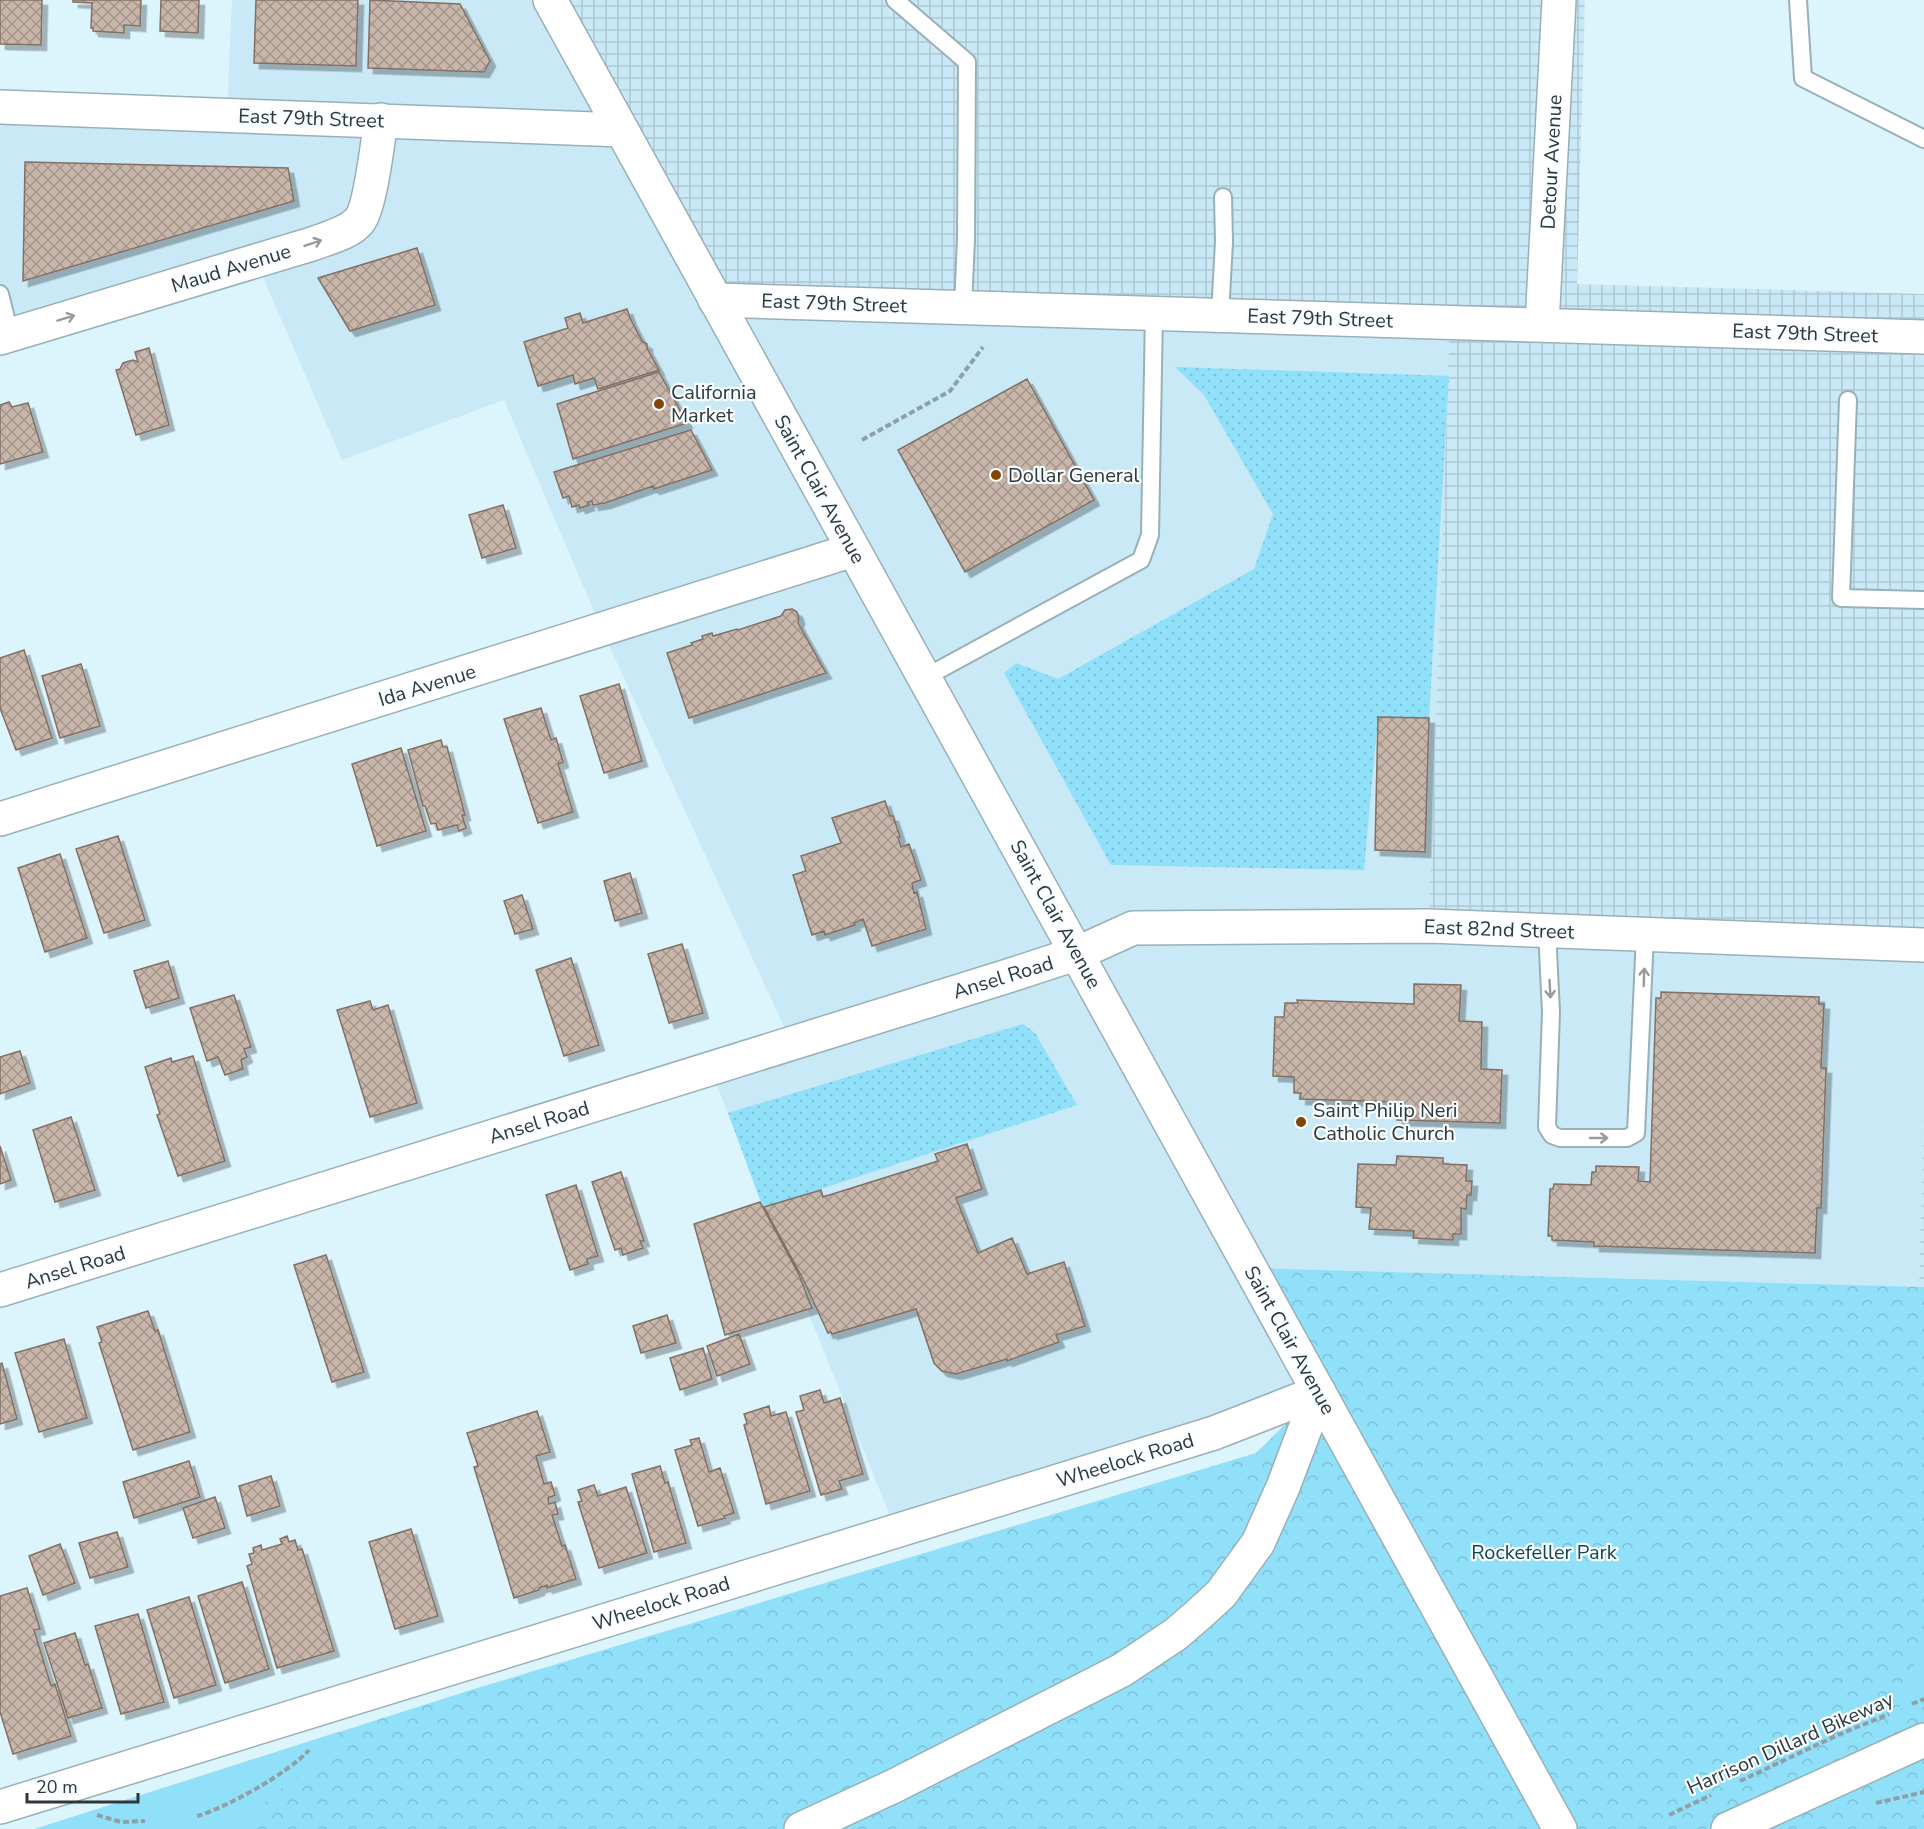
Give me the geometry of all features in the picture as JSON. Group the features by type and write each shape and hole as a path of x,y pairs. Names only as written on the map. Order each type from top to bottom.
{"street":[{"name":"Saint Clair Avenue","path":"550,0 1560,1829"},
{"name":"Detour Avenue","path":"1542,325 1559,0"},
{"name":"East 79th Street","path":"0,107 622,130"},
{"name":"Maud Avenue","path":"5,336 344,232 358,223 367,208 381,120"},
{"name":"East 79th Street","path":"715,300 1924,337"},
{"name":"Ida Avenue","path":"0,819 854,550"},
{"name":"East 82nd Street","path":"1078,953 1133,928 1429,926 1924,945"},
{"name":"Ansel Road","path":"0,1290 1078,953"},
{"name":"Wheelock Road","path":"0,1807 1214,1433 1319,1392"},
{"path":"801,1829 894,1786 1122,1670 1176,1634 1221,1594 1258,1543 1283,1488 1319,1392"},
{"path":"1728,1829 1924,1740"}],"lane":[{"path":"895,0 967,62 966,239 963,307"},
{"path":"1798,0 1803,78 1924,139"},
{"path":"1220,315 1224,242 1223,197"},
{"path":"0,294 5,336"},
{"path":"924,678 1141,560 1150,535 1154,313"},
{"path":"1848,400 1841,598 1924,600"},
{"path":"1547,930 1551,1012 1547,1127 1552,1135 1560,1138 1628,1138 1636,1133 1645,935"}],"path":[{"path":"862,440 950,391 983,347"},
{"name":"Harrison Dillard Bikeway","path":"1907,1706 1924,1699"},
{"name":"Harrison Dillard Bikeway","path":"1735,1783 1899,1709"},
{"path":"197,1816 209,1813 265,1782 294,1764 312,1747"},
{"path":"1873,1804 1924,1792"},
{"name":"Harrison Dillard Bikeway","path":"1669,1815 1715,1793"},
{"path":"91,1812 121,1822 146,1821"}],"shaded area":[{"path":"232,0 550,0 1450,322 1924,945 1924,1116 1919,1287 1252,1268 1319,1392 896,1531 710,1068 791,1042 602,630 504,400 342,460 256,261 10,335 0,294 0,107 227,115"},
{"path":"550,0 1585,0 1577,284 1924,294 1924,945 1429,926 1450,322 715,300"},
{"path":"1924,1116 1924,1287 1919,1287"}],"green space":[{"path":"1175,367 1449,376 1429,718 1378,717 1364,870 1111,865 1004,673 1016,663 1058,679 1254,569 1273,514 1204,395"},
{"path":"1023,1024 1035,1033 1077,1105 763,1208 728,1113"},
{"name":"Rockefeller Park","path":"1251,1268 1924,1287 1924,1829 35,1829 474,1689 1256,1453 1318,1392"},
{"path":"1924,1634 1924,1699 1899,1709"},
{"path":"335,1733 334,1741 324,1761 314,1769 298,1776 264,1803 248,1829 35,1829"}],"building":[{"path":"0,0 42,0 41,45 0,44"},
{"path":"73,0 141,0 140,26 124,25 124,33 93,31 91,28 92,3 73,2"},
{"path":"161,0 199,0 198,33 160,31"},
{"path":"256,0 358,0 356,66 254,63"},
{"path":"370,0 460,4 490,61 484,72 368,68"},
{"path":"25,162 288,168 294,201 23,281"},
{"path":"417,248 435,305 350,331 318,278"},
{"path":"627,309 659,370 598,389 594,378 575,384 573,375 538,386 524,342 568,328 565,318 580,313 583,323"},
{"path":"149,348 169,425 136,435 116,370 120,369 123,363 133,360 138,362 135,352"},
{"path":"659,372 687,423 573,459 557,404"},
{"name":"Dollar General","path":"1027,379 1094,500 965,572 898,450"},
{"path":"9,402 12,407 28,403 43,452 0,464 0,405"},
{"path":"691,430 712,470 654,489 653,486 605,503 593,505 592,501 588,502 589,505 580,508 579,505 572,507 569,496 563,498 554,472"},
{"path":"503,505 516,548 482,558 469,515"},
{"path":"792,609 797,612 798,623 826,673 689,718 667,653 692,645 691,643 703,639 702,636 712,633 713,636 738,630 781,616 785,610"},
{"path":"24,650 52,738 16,750 0,708 0,658"},
{"path":"81,664 100,726 60,738 42,676"},
{"path":"619,684 642,761 604,773 580,696"},
{"path":"541,708 551,740 556,738 563,762 558,764 573,812 538,823 504,719"},
{"path":"1378,717 1429,718 1425,852 1375,850"},
{"path":"441,740 443,747 447,747 465,815 462,815 466,828 459,831 457,825 438,830 436,823 431,824 425,806 423,806 408,750"},
{"path":"401,748 426,831 377,846 352,764"},
{"path":"885,801 890,816 893,816 901,847 909,844 921,880 912,883 914,893 917,892 926,929 872,946 863,919 854,923 855,925 825,935 824,931 812,935 793,875 806,871 801,856 841,843 832,818"},
{"path":"118,836 145,920 104,933 76,849"},
{"path":"60,854 87,938 45,952 18,868"},
{"path":"630,873 642,913 615,921 604,881"},
{"path":"522,895 533,929 515,934 504,901"},
{"path":"682,944 703,1013 669,1023 648,954"},
{"path":"571,958 599,1045 564,1056 536,970"},
{"path":"168,961 179,998 146,1008 134,971"},
{"path":"1414,984 1461,985 1459,1021 1482,1022 1481,1069 1502,1070 1500,1123 1397,1120 1397,1102 1300,1099 1301,1093 1294,1093 1294,1077 1273,1076 1275,1017 1284,1017 1285,1003 1298,1003 1297,1000 1414,1004"},
{"path":"1661,992 1819,997 1819,1004 1824,1004 1821,1068 1826,1068 1821,1208 1817,1208 1815,1253 1594,1246 1594,1242 1552,1240 1552,1236 1548,1236 1550,1189 1553,1189 1554,1184 1591,1185 1592,1172 1596,1172 1596,1166 1639,1167 1638,1181 1650,1182 1656,998 1661,998"},
{"path":"234,995 251,1047 244,1049 247,1057 241,1060 243,1069 225,1075 218,1057 207,1061 190,1008"},
{"path":"370,1001 373,1010 388,1005 417,1103 370,1117 337,1010"},
{"path":"20,1051 30,1083 0,1094 0,1057"},
{"path":"193,1056 225,1161 178,1176 157,1115 160,1114 145,1067 171,1058 172,1062"},
{"path":"71,1117 95,1190 55,1202 33,1130"},
{"path":"967,1144 982,1189 956,1198 978,1253 1012,1238 1027,1274 1064,1262 1085,1326 1056,1335 1059,1342 1007,1361 1007,1359 956,1374 942,1371 934,1363 916,1309 832,1334 828,1333 803,1279 764,1207 821,1190 823,1197 938,1161 935,1154"},
{"path":"0,1146 11,1180 0,1184"},
{"path":"1397,1156 1443,1158 1443,1164 1467,1165 1466,1181 1472,1181 1471,1195 1467,1195 1466,1209 1461,1208 1461,1234 1453,1234 1453,1240 1413,1238 1414,1231 1369,1229 1371,1208 1356,1207 1358,1164 1396,1165"},
{"path":"621,1172 644,1241 640,1241 643,1248 623,1255 621,1248 615,1250 592,1182"},
{"path":"576,1185 598,1256 587,1259 588,1264 570,1270 546,1195"},
{"path":"760,1202 799,1275 812,1308 725,1335 694,1224"},
{"path":"326,1255 364,1372 332,1382 294,1265"},
{"path":"148,1311 155,1331 158,1330 190,1432 133,1450 99,1343 102,1342 97,1327"},
{"path":"667,1315 676,1343 641,1353 633,1326"},
{"path":"739,1334 750,1364 717,1376 707,1346"},
{"path":"64,1339 87,1418 39,1432 15,1353"},
{"path":"703,1348 712,1379 680,1390 670,1358"},
{"path":"2,1363 17,1419 0,1424 0,1364"},
{"path":"820,1390 824,1403 840,1398 863,1474 839,1481 842,1489 821,1495 796,1412 804,1410 800,1396"},
{"path":"769,1406 771,1416 786,1412 810,1491 766,1504 744,1425 747,1423 744,1414"},
{"path":"537,1411 550,1452 536,1456 544,1484 551,1482 555,1495 548,1498 549,1504 555,1502 558,1514 552,1515 576,1579 547,1588 547,1585 514,1598 474,1467 478,1466 467,1433"},
{"path":"699,1438 709,1472 720,1468 734,1513 698,1526 675,1450 692,1445 690,1440"},
{"path":"189,1461 200,1497 134,1518 123,1482"},
{"path":"660,1466 665,1483 668,1482 686,1543 654,1552 632,1474"},
{"path":"271,1476 280,1506 247,1516 239,1486"},
{"path":"594,1485 598,1496 626,1487 647,1553 599,1568 578,1502 582,1501 578,1490"},
{"path":"215,1497 225,1528 193,1538 183,1508"},
{"path":"411,1529 438,1616 395,1629 369,1542"},
{"path":"117,1532 128,1567 90,1578 79,1543"},
{"path":"287,1536 289,1542 295,1540 298,1550 302,1549 334,1651 277,1668 247,1566 252,1564 249,1554 254,1553 253,1548 261,1545 262,1550 282,1544 280,1539"},
{"path":"60,1544 75,1583 43,1595 29,1556"},
{"path":"242,1582 269,1669 225,1683 198,1596"},
{"path":"27,1588 40,1629 34,1630 51,1686 55,1684 71,1736 13,1754 0,1712 0,1596"},
{"path":"189,1597 216,1685 174,1698 147,1610"},
{"path":"138,1614 164,1702 121,1714 95,1626"},
{"path":"75,1633 102,1708 68,1718 44,1643"}],"place":[{"name":"California Market","path":"659,404"},
{"name":"Dollar General","path":"996,475"},
{"name":"Saint Philip Neri Catholic Church","path":"1301,1122"}]}
